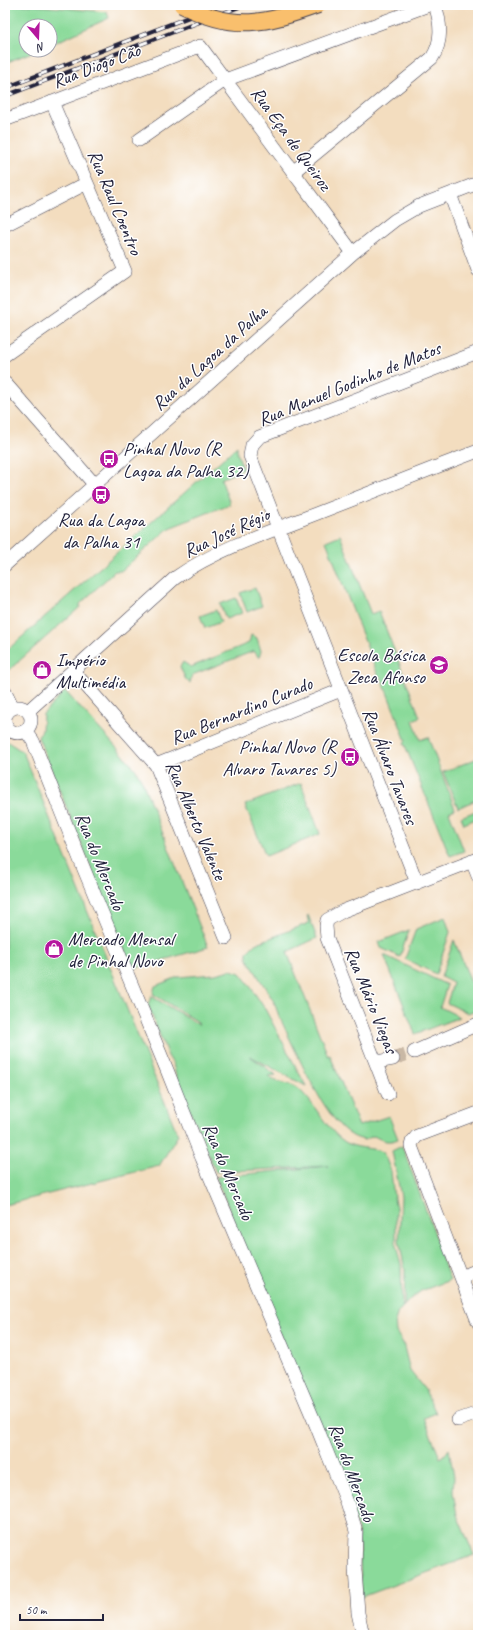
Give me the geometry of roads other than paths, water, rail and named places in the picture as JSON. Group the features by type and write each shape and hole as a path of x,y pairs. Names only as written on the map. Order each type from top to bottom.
{"main road":[{"path":"182,5 199,13 224,21 245,23 277,19 318,5"}],"street":[{"path":"139,140 225,80 428,5"},
{"path":"293,172 432,58 437,50 440,36 439,18 435,5"},
{"name":"Rua Eça de Queiroz","path":"200,46 353,253"},
{"name":"Rua Diogo Cão","path":"5,120 200,46"},
{"name":"Rua Raul Coentro","path":"5,355 125,271 52,102"},
{"path":"5,225 87,183"},
{"name":"Rua da Lagoa da Palha","path":"5,565 95,486 353,253 395,220 419,206 478,183"},
{"path":"450,194 478,270"},
{"name":"Rua Manuel Godinho de Matos","path":"278,528 250,456 252,445 259,437 478,352"},
{"path":"5,383 95,486"},
{"name":"Rua José Régio","path":"28,710 175,578 190,567 278,528 478,451"},
{"name":"Rua Álvaro Tavares","path":"278,528 417,883"},
{"name":"Rua Alberto Valente","path":"73,671 156,764 226,938"},
{"name":"Rua Bernardino Curado","path":"156,764 341,690"},
{"path":"5,691 13,708"},
{"path":"21,707 28,710 31,714 31,724 26,731 17,733 10,730 7,726 5,718 9,710 21,707"},
{"name":"Rua do Mercado","path":"26,731 33,741 80,862 202,1158 347,1502 356,1531 355,1570 358,1613 363,1635"},
{"path":"417,883 475,860 478,876"},
{"name":"Rua Mário Viegas","path":"388,1094 377,1062 327,938 326,926 327,920 343,911 417,883"},
{"path":"414,1052 478,1024"},
{"path":"377,1062 393,1059"},
{"path":"478,1113 417,1136 412,1142 413,1151 478,1322"},
{"path":"461,1277 478,1270"},
{"path":"458,1420 478,1413"}],"tunnel":[{"path":"393,1059 414,1052"}],"railway":[{"path":"5,88 220,5"},
{"path":"5,96 244,5"}],"place":[{"name":"Pinhal Novo (R Lagoa da Palha 32)","path":"109,459"},
{"name":"Rua da Lagoa da Palha 31","path":"101,495"},
{"name":"Escola Básica Zeca Afonso","path":"439,665"},
{"name":"Império Multimédia","path":"42,670"},
{"name":"Pinhal Novo (R Alvaro Tavares 5)","path":"350,757"},
{"name":"Mercado Mensal de Pinhal Novo","path":"54,949"}]}
